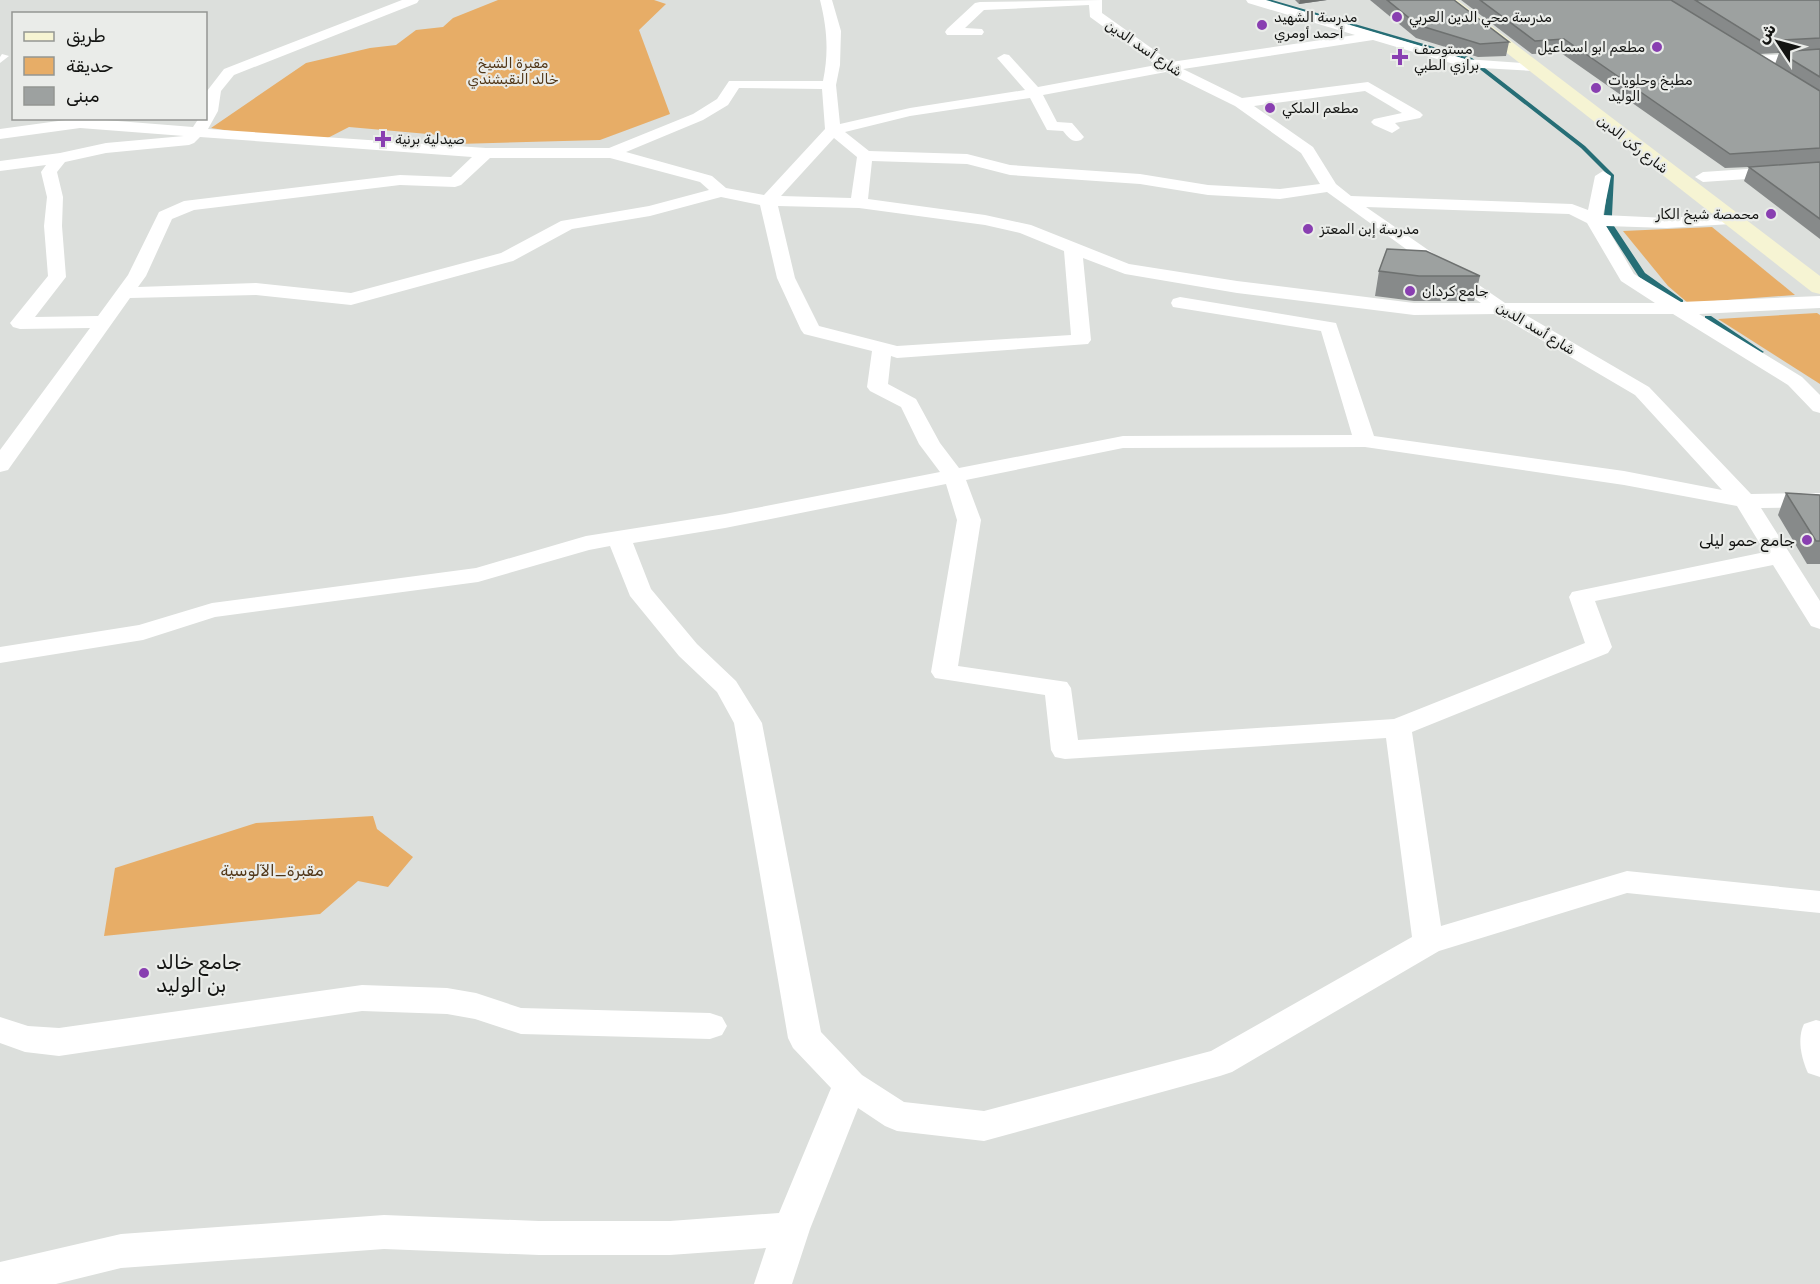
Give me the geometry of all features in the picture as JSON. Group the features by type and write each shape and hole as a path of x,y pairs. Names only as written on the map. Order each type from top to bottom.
{"main road":[{"name":"شارع ركن الدين","path":"1447,0 1820,287"},
{"name":"شارع ركن الدين","path":"1470,0 1820,266"}],"street":[{"path":"207,116 214,104 214,91 229,72 413,0"},
{"path":"826,0 834,31 833,65 829,85 833,130 865,156 967,159 1010,170 1140,179 1208,190 1280,194 1330,187"},
{"path":"1251,0 1464,63 1533,67"},
{"path":"977,32 952,32 980,6 1096,1"},
{"name":"شارع أسد الدين","path":"1096,1 1095,14 1168,67 1240,103 1307,150 1330,187 1347,201 1503,310 1642,391 1745,501 1820,621"},
{"path":"768,201 833,130 910,112 1168,67 1375,36"},
{"path":"1773,72 1749,57 1820,56"},
{"path":"1004,58 1034,91 1052,127 1067,126 1076,137"},
{"path":"610,153 698,117 723,102 734,84 829,85"},
{"path":"1240,103 1368,86 1414,115 1379,122 1392,128"},
{"path":"0,166 60,158 106,148 189,140 205,120"},
{"path":"0,134 80,123 486,153 610,153 706,179 721,192"},
{"path":"0,465 137,276 165,216 190,204 400,180 455,182 486,153"},
{"path":"859,203 865,156"},
{"path":"60,158 49,172 55,197 53,226 57,277 20,323 104,322"},
{"path":"1703,177 1820,169"},
{"path":"1603,176 1594,220 1627,277 1796,381 1820,407"},
{"path":"124,293 256,289 351,299 507,257 567,225 650,211 721,192 768,201 859,203 985,220 1025,229 1125,269 1237,287 1414,309 1677,308 1820,302"},
{"path":"768,201 786,279 811,330 897,352 1081,340 1073,250"},
{"path":"1347,201 1572,209 1594,220 1667,223 1731,219"},
{"path":"1180,303 1329,327 1365,441"},
{"path":"882,348 877,387 909,403 930,444 954,476 969,520 944,672 1058,688 1065,750 1398,728 1599,647 1581,597 1780,556"},
{"path":"0,655 143,632 212,610 478,575 586,543 725,522 1123,442 1365,441 1624,478 1745,501 1820,500"},
{"path":"619,538 639,591 688,650 727,687 748,723 805,1038 850,1085 897,1116 984,1126 1220,1062 1428,942 1627,882 1820,902"},
{"path":"1398,728 1428,942"},
{"path":"0,1030 25,1039 59,1042 362,998 447,1001 476,1006 521,1021 710,1026"},
{"path":"773,1284 791,1229 850,1085"},
{"path":"0,1280 121,1251 384,1232 539,1238 670,1238 791,1229"}],"green space":[{"name":"مقبرة الشيخ خالد النقبشندي","path":"498,0 654,0 666,4 639,30 670,114 600,140 458,144 439,135 349,127 316,144 211,128 306,63 370,48 396,45 416,30 443,27 453,18"},
{"path":"1712,227 1795,295 1688,303 1668,286 1623,231"},
{"path":"1817,313 1820,315 1820,384 1718,319"},
{"name":"مقبرة_الآلوسية","path":"373,816 377,829 413,857 388,887 358,881 320,914 104,936 115,868 256,823"}],"building":[{"path":"1387,0 1454,0 1509,42 1480,44 1418,25"},
{"path":"1480,0 1671,0 1820,91 1820,148 1730,154 1564,39 1535,41"},
{"path":"1695,0 1820,0 1820,38 1761,41"},
{"path":"1820,49 1820,77 1779,52"},
{"path":"1820,162 1820,219 1749,167"},
{"path":"1387,249 1426,251 1480,276 1419,276 1379,271"},
{"path":"1786,493 1820,495 1820,541 1816,541"}],"waterway":[{"path":"1266,0 1470,59 1583,147 1612,176 1608,215 1610,226 1642,275 1680,302"},
{"path":"1708,318 1760,352"}],"place":[{"name":"مدرسة محي الدين العربي","path":"1397,17"},
{"name":"مدرسة الشهيد أحمد أومري","path":"1262,25"},
{"name":"مطعم ابو اسماعيل","path":"1657,47"},
{"name":"مستوصف برازي الطبي","path":"1400,57"},
{"name":"مطبخ وحلويات الوليد","path":"1596,88"},
{"name":"مطعم الملكي","path":"1270,108"},
{"name":"صيدلية برنية","path":"383,139"},
{"name":"محمصة شيخ الكار","path":"1771,214"},
{"name":"مدرسة إبن المعتز","path":"1308,229"},
{"name":"جامع كردان","path":"1410,291"},
{"name":"جامع حمو ليلى","path":"1807,540"},
{"name":"جامع خالد بن الوليد","path":"144,973"}]}
